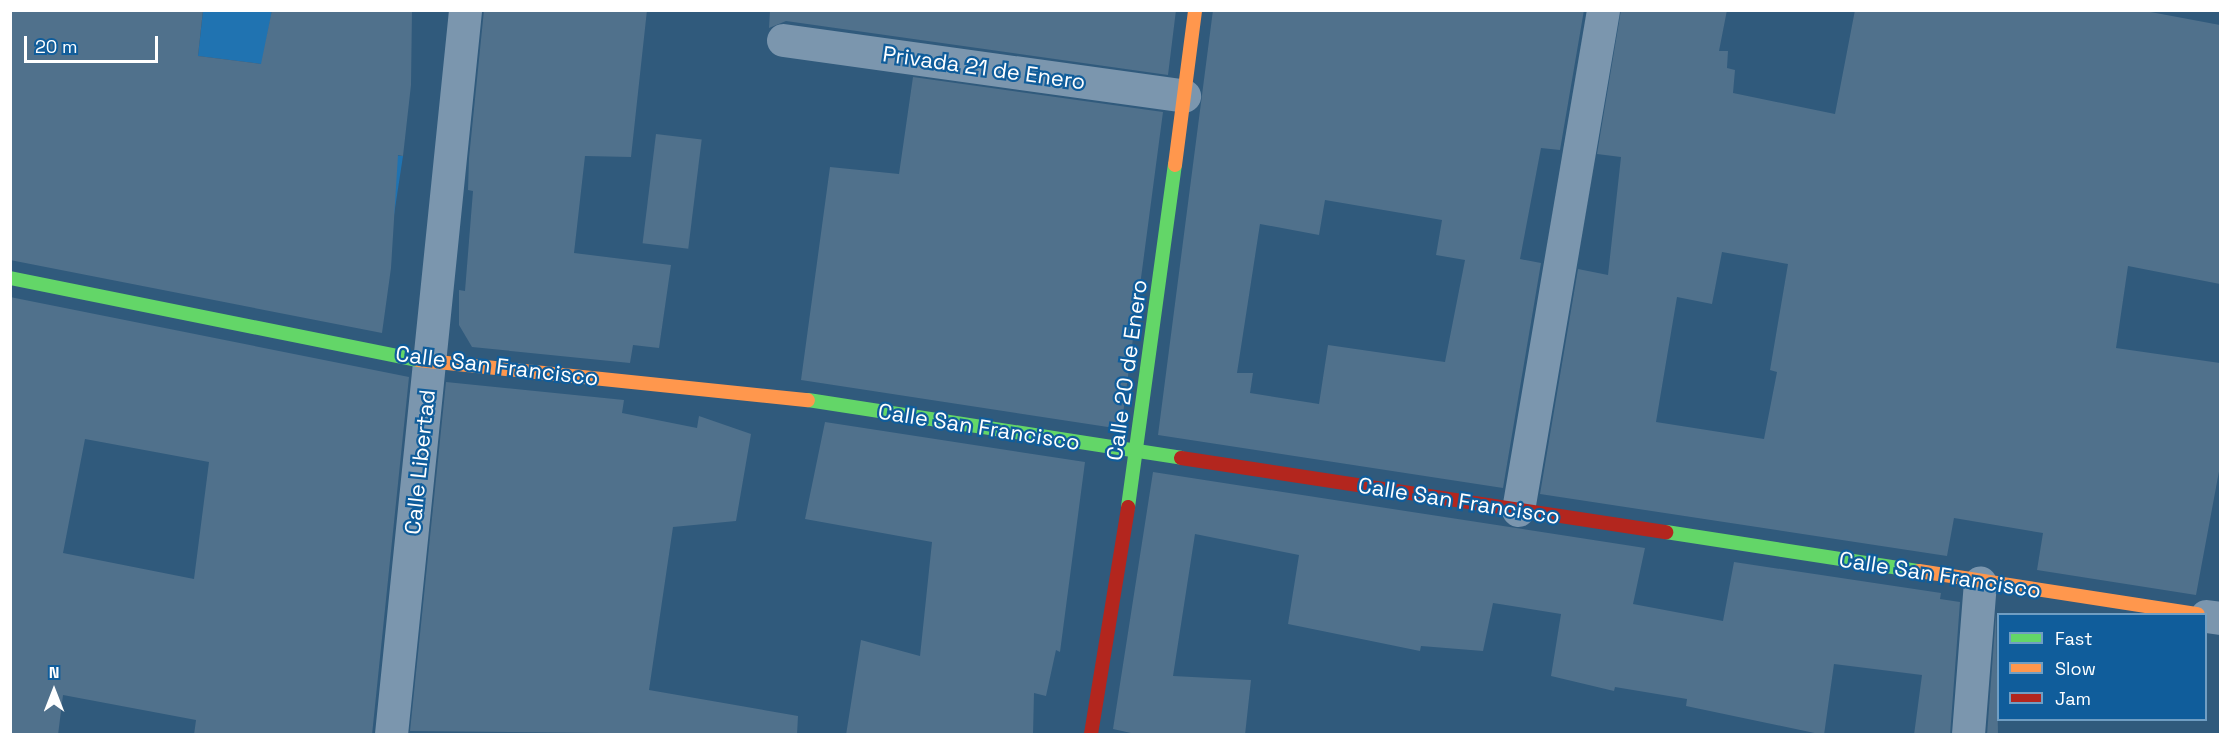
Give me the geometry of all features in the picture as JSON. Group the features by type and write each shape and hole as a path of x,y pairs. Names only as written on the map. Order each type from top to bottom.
{"street":[{"name":"Calle Libertad","path":"391,735 465,10"},
{"name":"Calle 20 de Enero","path":"1091,735 1137,451 1195,10"},
{"path":"1518,510 1603,10"},
{"name":"Privada 21 de Enero","path":"783,40 1184,96"},
{"name":"Calle San Francisco","path":"10,278 430,362 780,396 2185,613"},
{"path":"1968,735 1980,582"}],"shaded area":[{"path":"203,11 272,11 262,64 318,72 309,145 403,156 394,215 238,190 261,64 198,56"},
{"path":"169,52 198,56 158,248 129,243"}],"building":[{"path":"10,10 203,10 198,56 261,64 272,10 412,10 411,85 403,156 398,155 391,268 382,333 10,260"},
{"path":"484,10 647,10 631,157 585,156 574,253 671,265 659,348 633,345 630,363 472,347 459,325 459,290 465,291 473,191 468,190 469,158"},
{"path":"770,10 1176,10 1168,75 786,21 769,28"},
{"path":"1213,10 1584,10 1560,150 1541,148 1520,259 1541,263 1503,488 1158,435","holes":["1325,200 1442,220 1436,255 1465,260 1445,362 1328,345 1319,404 1250,393 1253,373 1237,373 1260,224 1319,235"]},
{"path":"1621,10 1727,10 1719,51 1728,51 1727,68 1735,70 1733,93 1835,114 1855,10 2140,10 2220,25 2220,284 2128,266 2116,348 2220,363 2220,466 2196,595 2037,570 2043,533 1954,518 1947,556 1540,494 1578,269 1608,275 1621,157 1597,154","holes":["1722,252 1788,264 1770,370 1777,372 1764,439 1656,422 1677,297 1712,304"]},
{"path":"913,77 1163,112 1121,429 801,380 830,167 899,174"},
{"path":"656,134 702,140 688,249 643,243"},
{"path":"10,297 409,377 372,735 194,735 196,720 63,695 58,735 10,735","holes":["85,439 209,462 194,579 63,553"]},
{"path":"446,382 624,400 622,413 697,428 699,416 751,434 736,521 673,527 649,690 798,716 797,735 410,731"},
{"path":"825,422 1085,462 1060,652 1056,650 1046,696 1034,693 1033,735 846,735 861,640 920,656 932,542 805,519"},
{"path":"1153,472 1645,548 1633,604 1723,621 1734,562 1941,593 1940,599 1960,602 1950,735 1914,735 1922,675 1834,664 1824,735 1686,706 1687,699 1615,687 1614,691 1551,676 1561,614 1493,603 1483,651 1421,646 1420,651 1288,624 1299,555 1195,534 1173,676 1251,680 1245,735 1140,735 1113,729"},
{"path":"1996,613 1998,735 1987,735"}],"traffic: fast":[{"path":"1128,507 1175,165"},
{"path":"10,278 418,360"},
{"path":"808,400 1181,458"},
{"path":"1666,532 1919,571"}],"traffic: slow":[{"path":"1175,165 1195,10"},
{"path":"418,360 808,400"},
{"path":"1919,571 2192,613"}],"traffic: jam":[{"path":"1181,458 1666,532"},
{"path":"1091,734 1128,507"}]}
